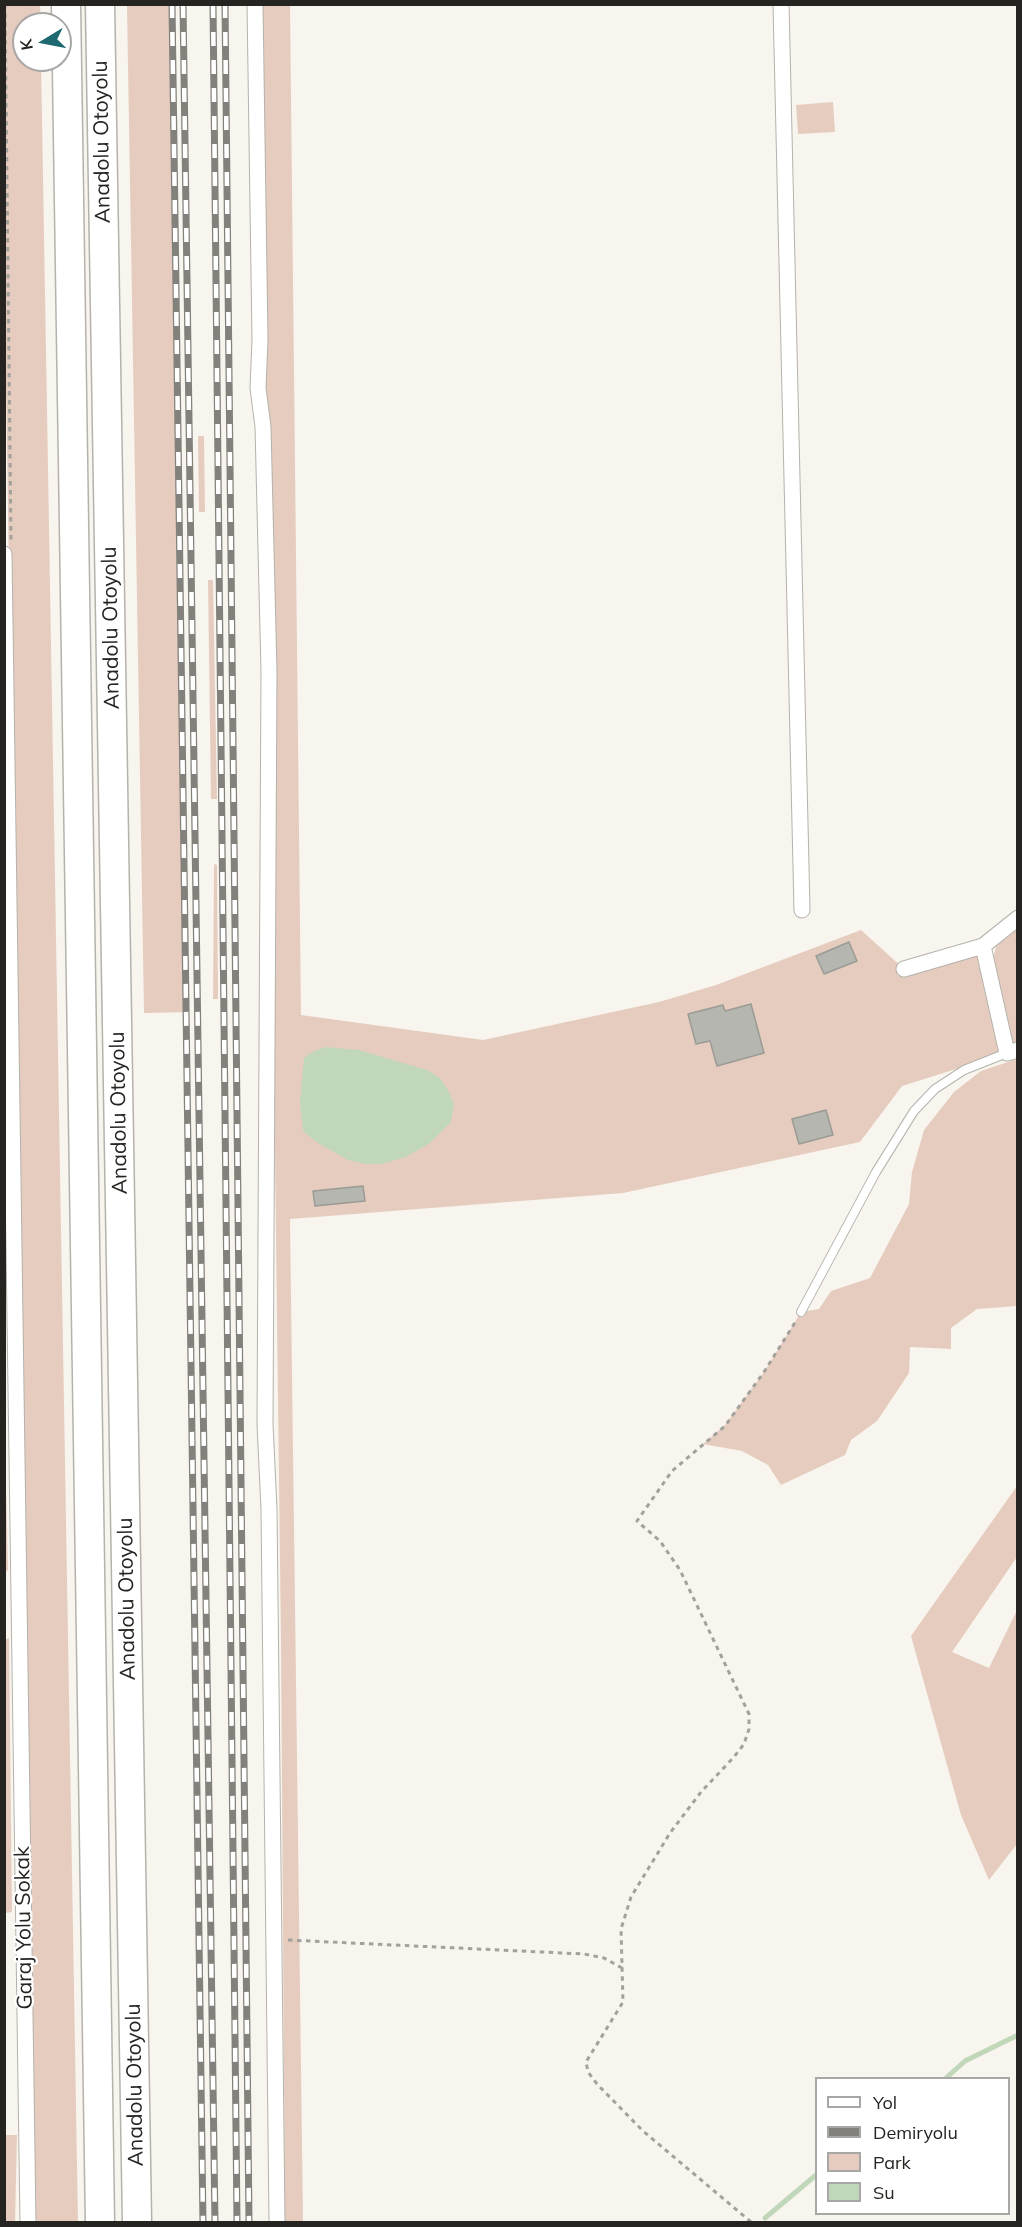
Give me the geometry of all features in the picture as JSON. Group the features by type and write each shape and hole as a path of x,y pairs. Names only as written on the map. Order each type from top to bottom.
{"highway":[{"name":"Anadolu Otoyolu","path":"66,4 100,2223"},
{"name":"Anadolu Otoyolu","path":"100,4 137,2223"}],"street":[{"path":"255,4 260,340 258,388 263,427 269,672 265,1424 269,1509 278,2223"},
{"path":"782,4 802,910"},
{"name":"Garaj Yolu Sokak","path":"8,551 28,2223"},
{"path":"904,969 983,946 1017,918"},
{"path":"983,946 1012,1052"}],"lane":[{"path":"801,1312 876,1172 914,1111 935,1089 964,1070 1012,1052"}],"path":[{"path":"4,4 8,551"},
{"path":"751,2223 650,2137 597,2084 588,2072 586,2062 622,2002 621,1929 631,1897 670,1833 701,1792 739,1750 749,1728 748,1714 680,1570 660,1541 638,1521 672,1471 725,1426 764,1372 801,1312"},
{"path":"300,1941 584,1954 604,1958 622,1968"}],"green space":[{"path":"4,5 40,5 40,12 12,12 12,72 41,72 78,2222 35,2222 5,321"},
{"path":"127,5 173,5 189,1012 144,1013"},
{"path":"261,5 290,5 301,1015 483,1040 659,1002 716,985 861,930 904,969 983,946 1007,1053 902,1086 860,1142 623,1193 290,1219 303,2222 285,2222 281,1642"},
{"path":"833,102 835,132 798,134 796,105"},
{"path":"198,436 204,436 205,512 199,512"},
{"path":"208,580 213,580 217,799 211,799"},
{"path":"214,864 217,865 218,999 213,999"},
{"path":"1017,924 1017,1044 1013,1045 993,958 996,947"},
{"path":"1017,1059 1017,1306 977,1309 951,1328 951,1349 910,1347 909,1373 877,1421 851,1440 845,1455 781,1485 768,1465 742,1451 703,1444 725,1425 764,1372 801,1312 819,1309 831,1291 870,1278 909,1204 912,1172 924,1130 954,1092 981,1071"},
{"path":"5,1444 8,1570 4,1572"},
{"path":"1017,1486 1017,1557 952,1652 989,1668 1017,1610 1017,1844 989,1880 961,1815 911,1636"},
{"path":"9,1638 12,1912 5,1913 4,1640"},
{"path":"5,2135 17,2135 15,2222 5,2222"}],"water":[{"path":"325,1047 359,1050 427,1070 440,1078 448,1090 454,1104 451,1122 430,1143 406,1157 381,1164 365,1164 348,1160 318,1143 303,1131 300,1101 304,1058"}],"building":[{"path":"849,942 857,961 824,974 816,956"},
{"path":"751,1004 764,1053 717,1066 710,1041 696,1044 688,1014 723,1005 725,1011"},
{"path":"826,1110 833,1135 799,1144 792,1119"},
{"path":"363,1186 365,1201 315,1206 313,1191"}],"waterway":[{"path":"947,2077 965,2061 1018,2035"},
{"path":"765,2218 815,2176"}],"railway":[{"path":"172,4 203,2222"},
{"path":"183,4 215,2222"},
{"path":"213,4 237,2222"},
{"path":"225,4 249,2222"}]}
